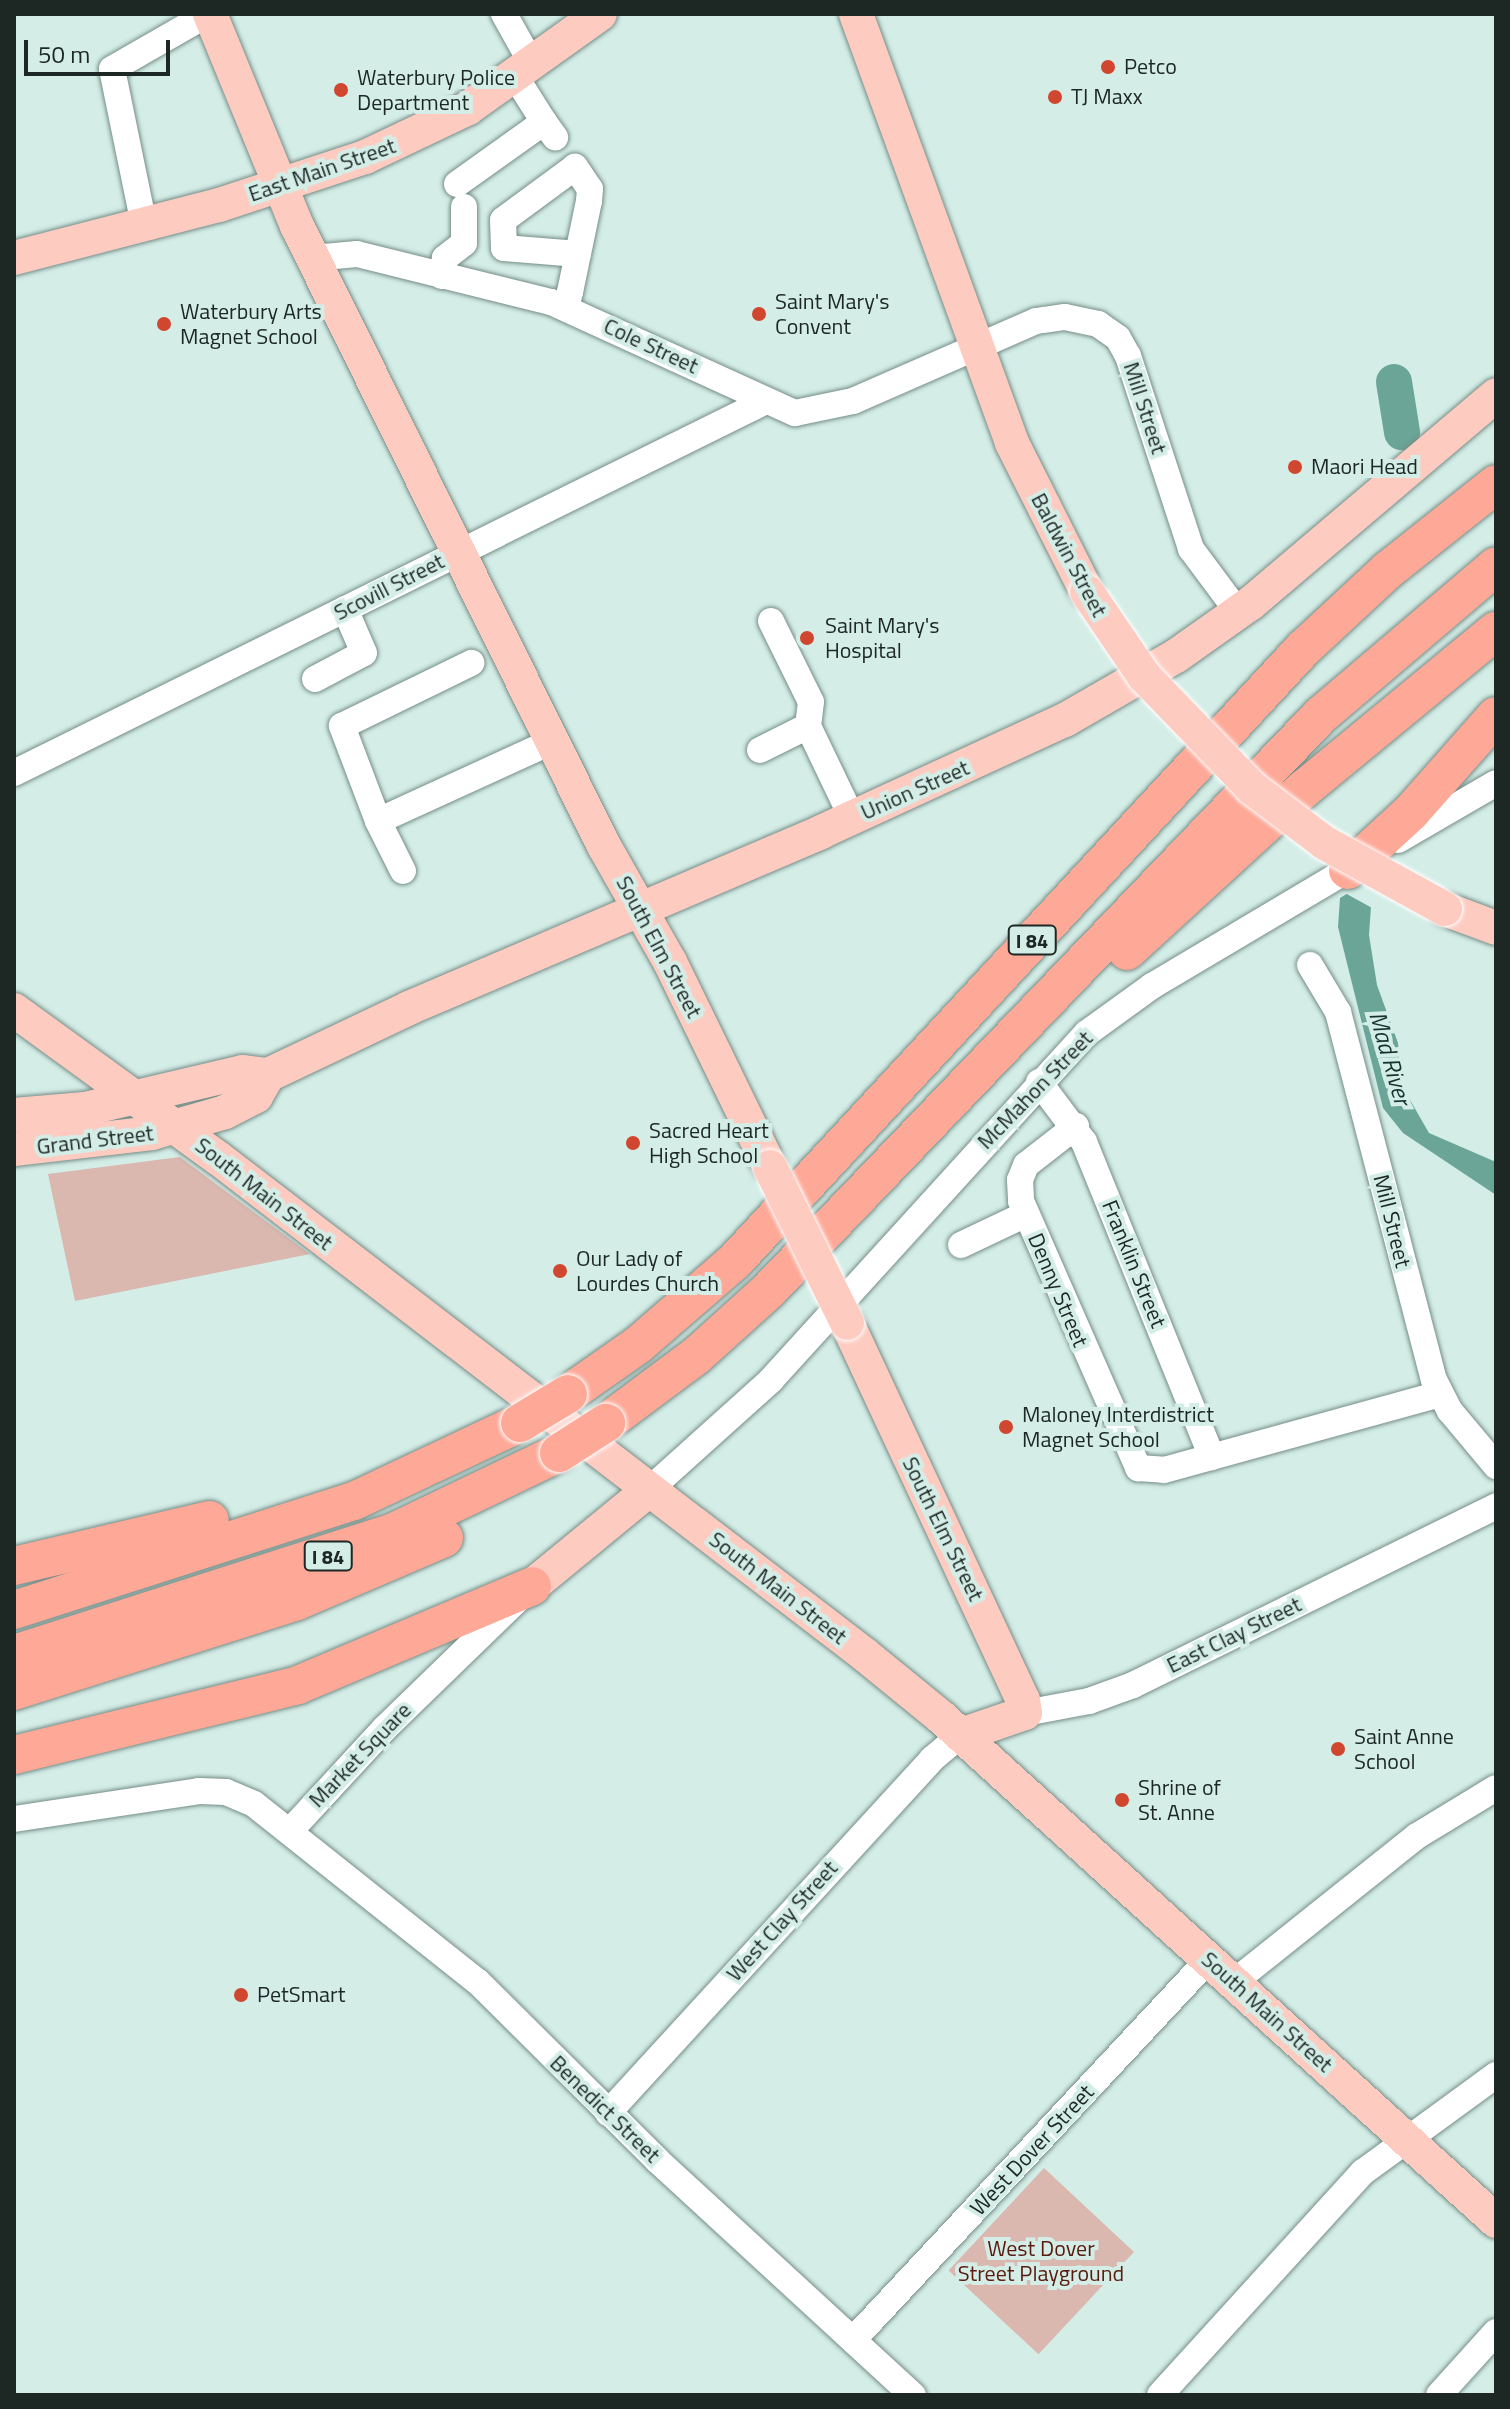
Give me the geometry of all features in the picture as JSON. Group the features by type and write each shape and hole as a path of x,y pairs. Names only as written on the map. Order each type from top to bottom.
{"highway":[{"name":"I 84","path":"14,1610 330,1509 414,1477 520,1423 638,1345 735,1261 1284,669 1388,570 1496,484"},
{"name":"I 84","path":"14,1654 353,1547 499,1485 606,1423 696,1356 769,1290 1320,716 1496,566"},
{"path":"1047,1000 1115,963 1304,789 1496,631"},
{"path":"1348,870 1411,812 1496,716"},
{"path":"14,1566 224,1517 359,1477 414,1477"},
{"path":"14,1691 342,1584 452,1533 499,1485"},
{"path":"14,1755 298,1685 532,1586"}],"main road":[{"name":"South Elm Street","path":"209,14 313,258 847,1323 1018,1686 1025,1713"},
{"name":"East Main Street","path":"14,258 281,186 413,137 524,70 600,14"},
{"name":"Baldwin Street","path":"856,14 1028,479 1087,592 1144,676 1232,770 1325,843 1445,909 1496,928"},
{"name":"Union Street","path":"134,1098 243,1072 268,1075 638,907 852,818 1107,698 1238,612 1496,395"},
{"name":"South Main Street","path":"14,1010 177,1128 649,1490 961,1735 1496,2221"},
{"name":"Union Street","path":"177,1128 251,1100 268,1075"},
{"name":"Grand Street","path":"14,1115 134,1098"},
{"name":"Grand Street","path":"14,1149 71,1146 177,1128"},
{"name":"Market Square","path":"532,1586 649,1490"},
{"name":"East Clay Street","path":"961,1735 1025,1713"}],"street":[{"path":"144,225 112,69 209,14"},
{"path":"504,14 524,70 560,144 590,189 566,307"},
{"path":"442,276 445,258 464,243 460,196 560,144"},
{"path":"560,144 503,220 504,248 578,254"},
{"name":"Cole Street","path":"313,258 351,253 566,307 786,412 821,411 977,347"},
{"name":"Mill Street","path":"977,347 1027,324 1065,317 1098,324 1118,338 1134,370 1186,539 1238,612"},
{"name":"Scovill Street","path":"14,773 764,402"},
{"path":"315,679 364,653 345,609"},
{"path":"771,621 811,702 808,726 852,818"},
{"path":"403,871 378,821 342,726 471,663"},
{"path":"760,750 808,726"},
{"path":"378,821 553,741"},
{"name":"McMahon Street","path":"649,1490 771,1380 1039,1082 1115,1010 1496,783"},
{"name":"Mill Street","path":"1310,965 1338,1012 1440,1394 1496,1466"},
{"name":"Franklin Street","path":"1039,1082 1076,1126 1212,1457"},
{"name":"Denny Street","path":"1076,1126 1026,1165 1020,1190 1026,1214 1138,1468 1151,1472 1212,1457"},
{"path":"961,1245 1026,1214"},
{"path":"1212,1457 1440,1394"},
{"name":"East Clay Street","path":"1025,1713 1089,1701 1133,1685 1496,1506"},
{"name":"Market Square","path":"290,1831 395,1717 532,1586"},
{"name":"West Clay Street","path":"608,2113 932,1759 961,1735"},
{"name":"West Dover Street","path":"853,2340 1222,1970 1417,1836 1496,1788"},
{"path":"14,1819 214,1791 246,1799 290,1831"},
{"name":"Benedict Street","path":"290,1831 478,1982 608,2113 913,2395"},
{"path":"1160,2395 1363,2172 1496,2075"},
{"path":"1439,2395 1496,2332"}],"green space":[{"path":"180,1157 310,1254 75,1301 48,1174"},
{"name":"West Dover Street Playground","path":"1044,2168 1134,2252 1038,2354 949,2270"}],"water":[{"path":"1373,878 1369,935 1377,985 1398,1043 1402,1086 1429,1133 1496,1162 1496,1195 1403,1133 1383,1108 1338,927 1340,898"}],"pier":[{"path":"1372,874 1377,878 1374,909 1343,892"}],"waterway":[{"name":"Mad River","path":"1394,382 1402,432"}],"place":[{"name":"Petco","path":"1108,67"},
{"name":"Waterbury Police Department","path":"341,90"},
{"name":"TJ Maxx","path":"1055,97"},
{"name":"Saint Mary's Convent","path":"759,314"},
{"name":"Waterbury Arts Magnet School","path":"164,324"},
{"name":"Maori Head","path":"1295,467"},
{"name":"Saint Mary's Hospital","path":"807,638"},
{"name":"Sacred Heart High School","path":"633,1143"},
{"name":"Our Lady of Lourdes Church","path":"560,1271"},
{"name":"Maloney Interdistrict Magnet School","path":"1006,1427"},
{"name":"Saint Anne School","path":"1338,1749"},
{"name":"Shrine of St. Anne","path":"1122,1800"},
{"name":"PetSmart","path":"241,1995"}]}
